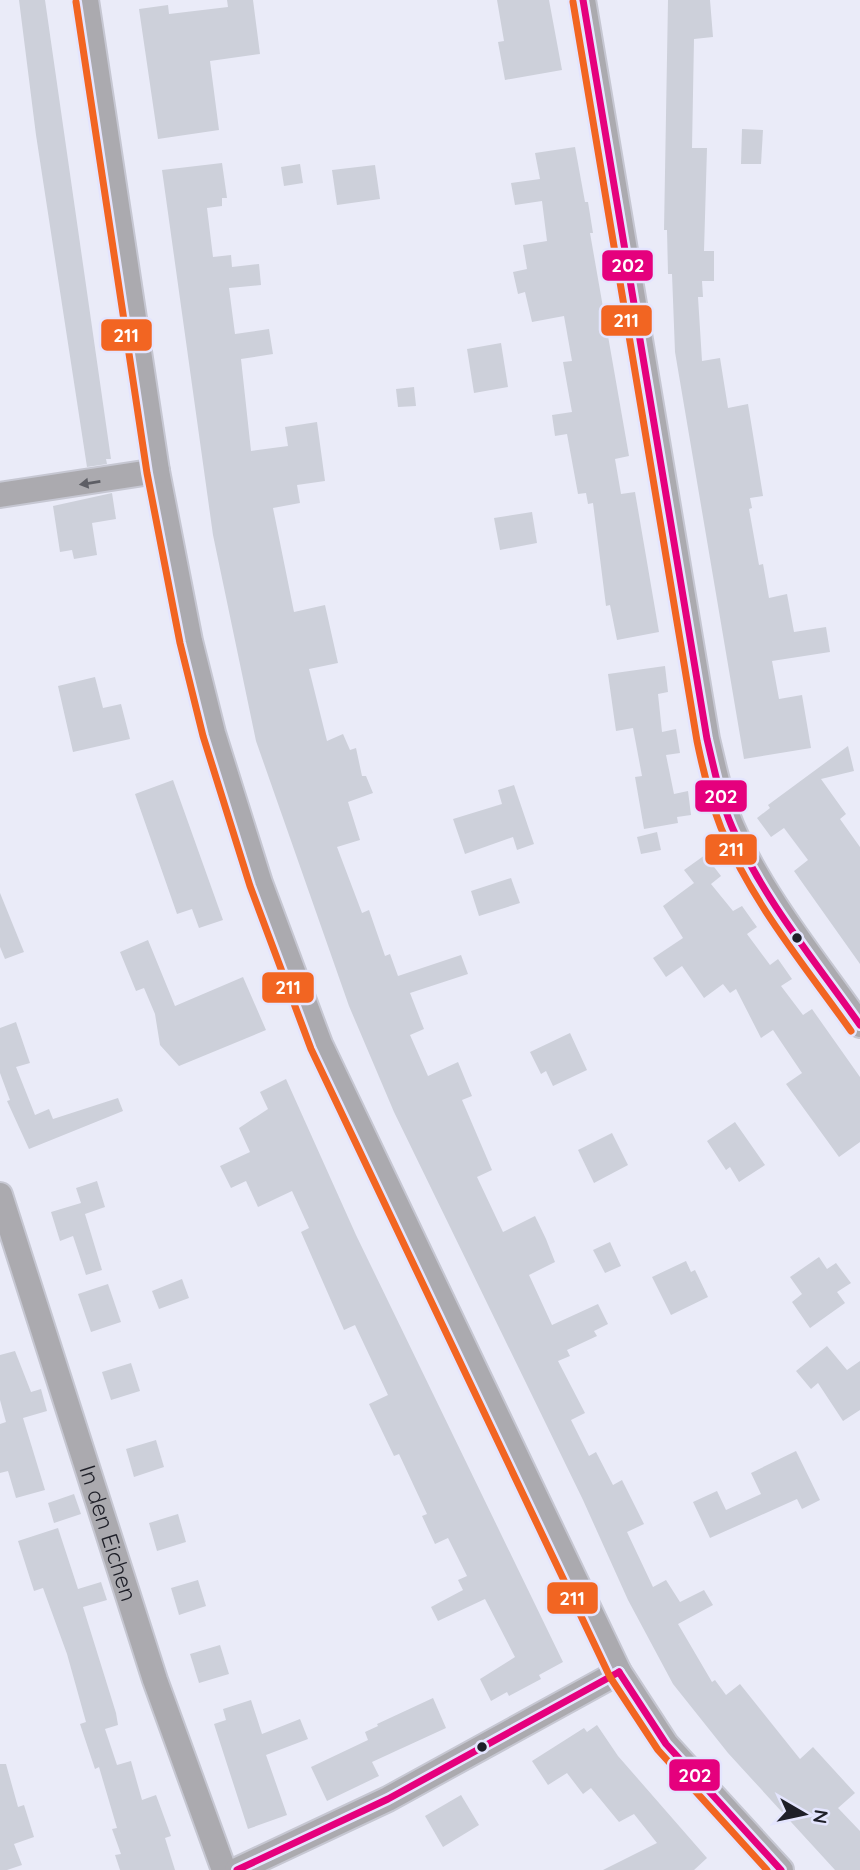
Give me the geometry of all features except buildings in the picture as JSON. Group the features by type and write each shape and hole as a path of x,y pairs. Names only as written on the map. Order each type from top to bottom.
{"street":[{"path":"86,0 157,471 185,615 213,733 260,883 293,974 320,1044 354,1117 619,1672 666,1744 780,1870"},
{"path":"583,0 705,726 720,793 732,827 752,865 860,1025"},
{"path":"0,495 157,471"},
{"name":"In den Eichen","path":"0,1195 155,1680 224,1870"},
{"path":"237,1870 388,1800 619,1672"}],"transit line":[{"name":"202","path":"583,0 707,739 724,806 745,854 774,904 860,1025"},
{"name":"211","path":"76,2 147,473 180,643 203,736 250,886 311,1049 610,1677 658,1750 767,1870"},
{"name":"211","path":"573,2 697,741 707,785 721,828 748,882 780,933 851,1031"},
{"name":"202","path":"619,1672 666,1744 781,1870"},
{"name":"202","path":"237,1870 388,1799 619,1672"}]}
